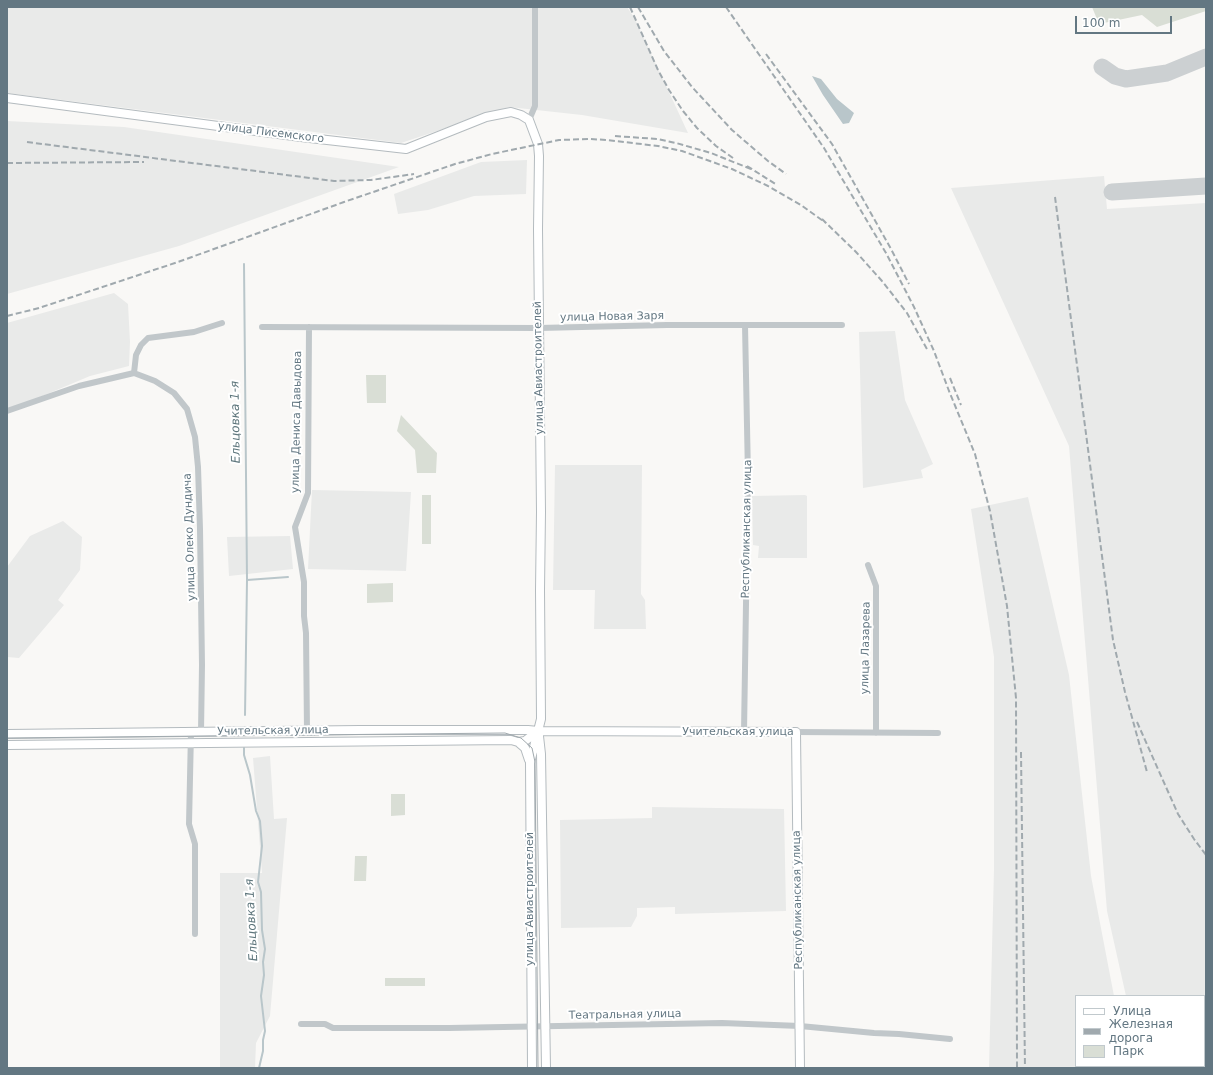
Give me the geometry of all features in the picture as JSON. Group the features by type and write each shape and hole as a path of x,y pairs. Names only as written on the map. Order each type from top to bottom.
{"main road":[{"name":"улица Писемского","path":"7,98 301,137 406,149 486,117 511,112 521,115 529,120"},
{"name":"улица Авиастроителей","path":"529,120 538,144 541,512 541,720 530,763 532,1068"},
{"name":"Учительская улица","path":"7,734 528,730 796,732"},
{"name":"улица Авиастроителей","path":"538,731 541,754 546,1068"},
{"path":"518,742 525,741 538,731"},
{"name":"Республиканская улица","path":"796,732 800,1068"},
{"name":"Учительская улица","path":"7,745 503,740 518,742"},
{"path":"518,742 526,750 530,763"}],"street":[{"path":"529,120 535,106 535,7"},
{"path":"7,411 79,386 134,373 136,355 141,345 148,338 194,332 222,324"},
{"name":"улица Новая Заря","path":"262,327 539,328 667,325 842,325"},
{"name":"Республиканская улица","path":"744,732 748,476 745,325"},
{"name":"улица Дениса Давыдова","path":"306,731 306,633 304,616 304,582 295,527 308,493 308,327"},
{"name":"улица Олеко Дундича","path":"134,373 155,381 174,393 187,409 195,436 198,467 200,537 202,664 201,732"},
{"name":"улица Лазарева","path":"868,565 876,586 876,733"},
{"path":"191,732 189,824 195,844 195,934"},
{"name":"Учительская улица","path":"796,732 938,733"},
{"name":"Театральная улица","path":"301,1024 325,1024 333,1028 546,1027 722,1023 800,1026 950,1039"}],"shaded area":[{"path":"7,7 627,7 635,19 688,133 582,115 509,107 401,143 7,93"},
{"path":"812,76 821,79 837,99 854,113 849,123 843,124"},
{"path":"7,121 124,127 399,167 179,246 7,294"},
{"path":"527,160 526,194 474,196 428,210 398,214 394,194 481,162"},
{"path":"1104,176 1107,209 1206,203 1206,1068 1142,1067 1205,1067 1205,995 1126,995 1107,911 1069,446 951,188"},
{"path":"114,293 128,304 130,342 129,366 90,376 7,411 7,323"},
{"path":"895,331 905,400 933,464 921,470 923,478 863,488 859,332"},
{"path":"555,465 642,465 641,594 645,600 646,629 594,629 595,590 553,590"},
{"path":"312,490 411,492 406,571 308,569"},
{"path":"752,496 807,496 807,558 758,558 759,546 753,545"},
{"path":"1028,497 1069,675 1091,876 1114,995 1075,995 1075,1067 1128,1068 989,1068 994,869 994,657 971,509"},
{"path":"63,521 82,537 80,570 58,600 64,605 19,658 7,657 7,567 30,536"},
{"path":"290,536 293,569 229,576 227,537"},
{"path":"270,756 274,819 287,818 270,1016 256,1043 255,1068 220,1068 220,873 262,873 253,758"},
{"path":"652,807 784,809 786,911 675,914 675,907 637,908 637,916 631,927 561,928 560,820 652,818"}],"green space":[{"path":"1092,7 1206,7 1206,11 1157,27 1142,15 1099,24"},
{"path":"366,375 386,375 386,403 367,403"},
{"path":"401,415 437,453 436,473 417,473 415,450 397,431"},
{"path":"422,495 431,495 431,544 422,544"},
{"path":"393,583 393,602 367,603 367,584"},
{"path":"391,794 405,794 405,815 391,816"},
{"path":"355,856 367,856 366,881 354,881"},
{"path":"385,978 425,978 425,986 385,986"}],"waterway":[{"name":"Ельцовка 1-я","path":"244,264 247,580"},
{"name":"Ельцовка 1-я","path":"245,715 247,580 288,577"},
{"name":"Ельцовка 1-я","path":"244,748 244,755 250,775 256,811 260,821 262,846 258,882 261,892 262,930 265,949 263,962 264,975 261,996 265,1031 263,1051 259,1068"}],"taxiway":[{"path":"1102,67 1115,76 1126,79 1167,73 1206,57"},
{"path":"1112,192 1206,186"}],"tram line":[{"path":"7,738 505,733 521,738 532,748 535,762 538,1068"}],"railway":[{"path":"630,7 658,70 683,111 697,128 716,146 733,158"},
{"path":"638,7 664,51 692,87 732,130 768,161 786,174"},
{"path":"726,7 824,148 886,253 914,307 934,351 975,454 990,511 1007,606 1016,698 1017,1068"},
{"path":"766,54 832,144 909,284"},
{"path":"615,136 657,139 676,143 711,153 751,169"},
{"path":"7,316 39,308 178,262 455,164 492,154 559,140 607,140 658,146 682,151 732,169 768,186 801,205 826,223"},
{"path":"27,142 334,181 371,180 414,174"},
{"path":"7,163 144,162"},
{"path":"747,166 777,185"},
{"path":"1055,197 1113,640 1125,692 1147,772"},
{"path":"822,219 856,252 882,281 907,313 927,349"},
{"path":"950,378 961,405"},
{"path":"1137,722 1178,814 1206,855"},
{"path":"1021,752 1025,1068"}]}
